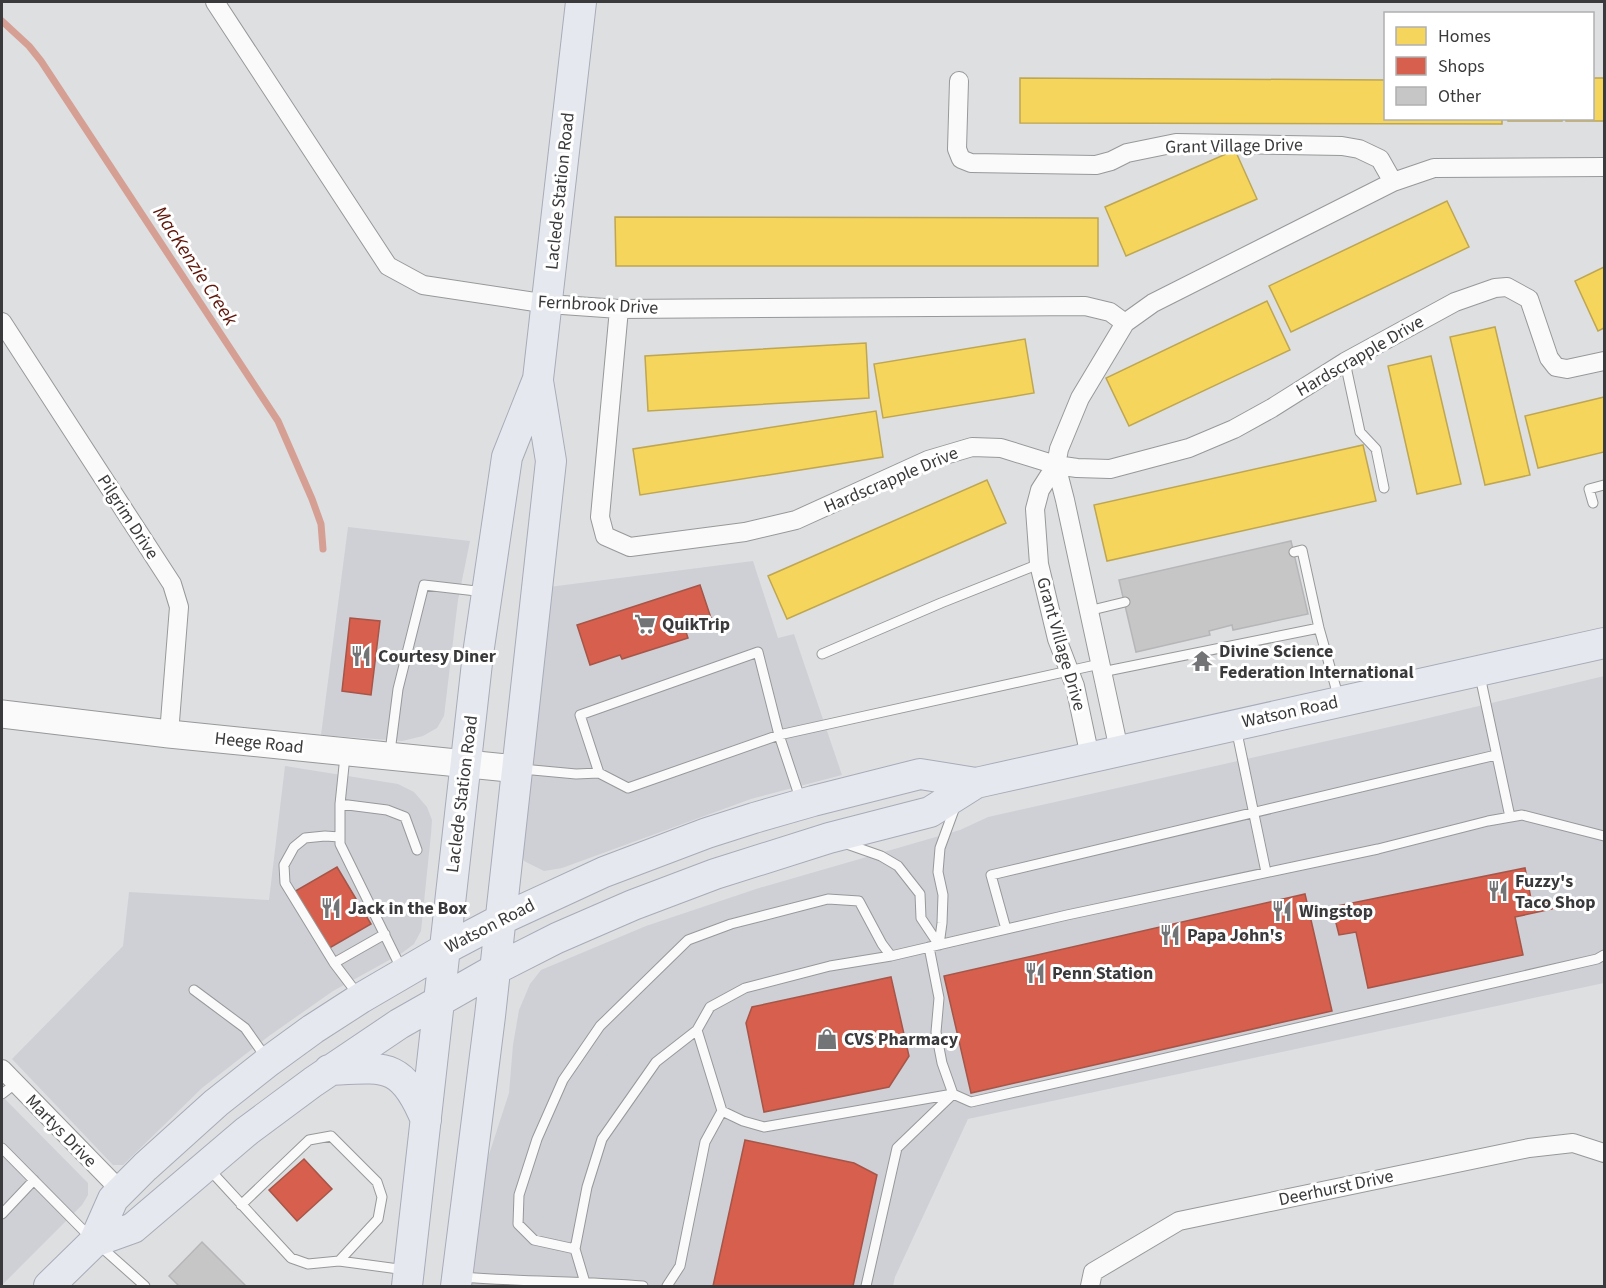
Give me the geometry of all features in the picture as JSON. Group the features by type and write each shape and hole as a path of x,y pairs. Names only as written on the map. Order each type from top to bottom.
{"main road":[{"name":"Laclede Station Road","path":"408,1278 487,592 507,457 538,380 581,2"},
{"name":"Laclede Station Road","path":"456,1282 479,1109 551,461 538,380"},
{"name":"Watson Road","path":"94,1242 133,1228 205,1165 270,1113 329,1070 399,1024 494,970 557,938 675,889 744,864 829,838 930,812 969,787 1104,753 1605,643"},
{"name":"Watson Road","path":"50,1287 94,1242 113,1199 181,1134 268,1061 361,998 445,949 552,895 652,853 707,833 802,804 920,774 969,787"},
{"path":"329,1070 361,1069 393,1073 404,1080 416,1095 426,1120"}],"street":[{"name":"Fernbrook Drive","path":"215,2 388,266 423,285 548,304 619,309 1085,306 1110,312 1125,323"},
{"name":"Grant Village Drive","path":"958,81 957,149 960,159 971,163 1095,165 1111,161 1127,153 1176,143 1326,145 1359,149 1380,159 1393,182"},
{"name":"Grant Village Drive","path":"1104,753 1057,639 1039,564 1035,509 1040,490 1056,465 1059,449 1080,398 1125,323 1153,303 1393,182 1434,168 1605,167"},
{"name":"Hardscrapple Drive","path":"619,309 600,517 604,537 630,547 745,532 796,520 928,460 972,447 1001,448 1056,465 1110,469 1189,448 1234,429 1345,362 1455,302 1495,288 1507,287 1529,299 1549,358 1556,367 1567,369 1605,361"},
{"name":"Pilgrim Drive","path":"2,322 172,584 178,606 170,734"},
{"name":"Grant Village Drive","path":"1056,465 1101,668 1104,753"},
{"name":"Heege Road","path":"2,714 346,753 517,769"},
{"name":"Martys Drive","path":"2,1070 8,1089 121,1191"},
{"name":"Deerhurst Drive","path":"1090,1287 1093,1272 1179,1221 1529,1148 1573,1143 1605,1154"}],"lane":[{"path":"1345,362 1360,432 1376,449 1384,488"},
{"path":"1593,503 1589,489 1605,485"},
{"path":"1294,552 1302,550 1319,628 1340,701"},
{"path":"822,654 1039,564"},
{"path":"389,757 398,689 424,585 487,592"},
{"path":"1088,611 1125,602"},
{"path":"517,769 576,774 599,772 628,788 779,735 1069,670 1101,668 1319,628"},
{"path":"599,772 580,715 758,652 779,735 802,804"},
{"path":"1479,672 1510,817"},
{"path":"1235,724 1266,872"},
{"path":"346,753 340,804 340,844 403,972"},
{"path":"1006,929 991,874 1496,755"},
{"path":"934,946 942,923 943,895 938,872 940,848 953,810 969,787"},
{"path":"340,804 387,810 405,817 417,850"},
{"path":"586,1284 574,1249 587,1187 602,1139 656,1062 697,1030 710,1006 745,988 830,966 891,956 1378,849 1510,817 1522,815 1605,836"},
{"path":"340,837 305,838 294,847 284,865 285,883 334,963 361,998"},
{"path":"829,838 880,856 898,866 920,894 921,918 934,946 939,998 936,1032 942,1063 953,1094"},
{"path":"574,1249 534,1240 518,1224 519,1195 537,1139 563,1080 600,1026 688,940 731,924 828,899 859,901 891,956"},
{"path":"334,963 385,934"},
{"path":"722,1111 743,1121 764,1127 953,1094 971,1101 994,1097 1597,959 1605,955"},
{"path":"194,990 245,1028 268,1061"},
{"path":"667,1287 680,1266 705,1142 722,1111 697,1030"},
{"path":"866,1287 897,1148 953,1094"},
{"path":"242,1205 309,1140 331,1136 377,1182 382,1197 378,1219 339,1261"},
{"path":"2,1148 94,1242 145,1287"},
{"path":"205,1165 291,1258 308,1264 339,1261 408,1278"},
{"path":"2,1214 34,1180"},
{"path":"456,1282 514,1281 644,1287"}],"shaded area":[{"path":"348,527 470,541 458,600 444,716 437,728 423,736 402,741 321,735"},
{"path":"753,561 778,638 794,634 842,775 751,799 562,868 544,871 524,861 519,847 549,587"},
{"path":"1604,676 1604,983 968,1119 895,1277 893,1286 466,1286 484,1170 509,1093 519,1010 530,984 541,970 646,926 759,888 960,830 988,817 1416,721"},
{"path":"285,766 398,784 414,792 427,807 432,820 421,931 414,944 402,953 333,991 269,1036 202,1088 123,1165 113,1165 12,1059 123,946 129,892 269,900"},
{"path":"2,1096 88,1183 88,1195 82,1205 2,1285"}],"building: Homes":[{"path":"1020,78 1384,80 1384,120 1502,120 1502,124 1020,123"},
{"path":"1594,78 1604,78 1604,121 1566,121 1594,120"},
{"path":"1508,120 1562,120 1562,121"},
{"path":"1235,150 1257,199 1126,256 1105,207"},
{"path":"1447,201 1469,247 1291,332 1269,286"},
{"path":"615,217 1098,218 1098,266 616,266"},
{"path":"1604,267 1604,328 1598,331 1575,281"},
{"path":"1267,301 1290,350 1129,426 1106,378"},
{"path":"1495,327 1530,475 1485,485 1450,337"},
{"path":"1025,339 1034,393 883,418 874,364"},
{"path":"866,343 869,398 648,411 645,356"},
{"path":"1431,356 1461,484 1417,494 1388,366"},
{"path":"1604,397 1604,452 1538,468 1525,416"},
{"path":"876,411 883,457 640,495 633,449"},
{"path":"1363,445 1376,501 1107,561 1094,505"},
{"path":"987,480 1006,523 787,619 768,576"}],"building: Shops":[{"name":"QuikTrip","path":"700,585 713,624 686,632 688,638 622,659 620,655 590,665 577,625"},
{"name":"Courtesy Diner","path":"350,618 380,621 371,695 342,691"},
{"name":"Jack in the Box","path":"337,867 371,924 326,950 292,893"},
{"path":"1525,868 1532,904 1550,900 1552,909 1515,917 1523,955 1368,988 1356,932 1339,935 1332,907"},
{"path":"1305,894 1332,1011 971,1093 944,976"},
{"name":"CVS Pharmacy","path":"891,977 909,1056 889,1087 764,1112 746,1023 752,1007"},
{"path":"745,1140 854,1163 877,1175 853,1286 713,1286"},
{"path":"304,1159 332,1189 297,1221 269,1190"}],"building: Other":[{"path":"1291,541 1308,614 1233,630 1232,625 1209,631 1210,635 1136,652 1119,580"},
{"path":"202,1242 246,1286 179,1286 169,1276"}],"waterway":[{"name":"MacKenzie Creek","path":"2,21 29,46 41,61 278,421 321,524 323,549"}],"place":[{"name":"QuikTrip","path":"645,624"},
{"name":"Courtesy Diner","path":"361,656"},
{"name":"Divine Science Federation International","path":"1202,661"},
{"name":"Fuzzy's Taco Shop","path":"1498,891"},
{"name":"Jack in the Box","path":"331,908"},
{"name":"Wingstop","path":"1282,911"},
{"name":"Papa John's","path":"1170,935"},
{"name":"Penn Station","path":"1035,973"},
{"name":"CVS Pharmacy","path":"827,1039"}]}
